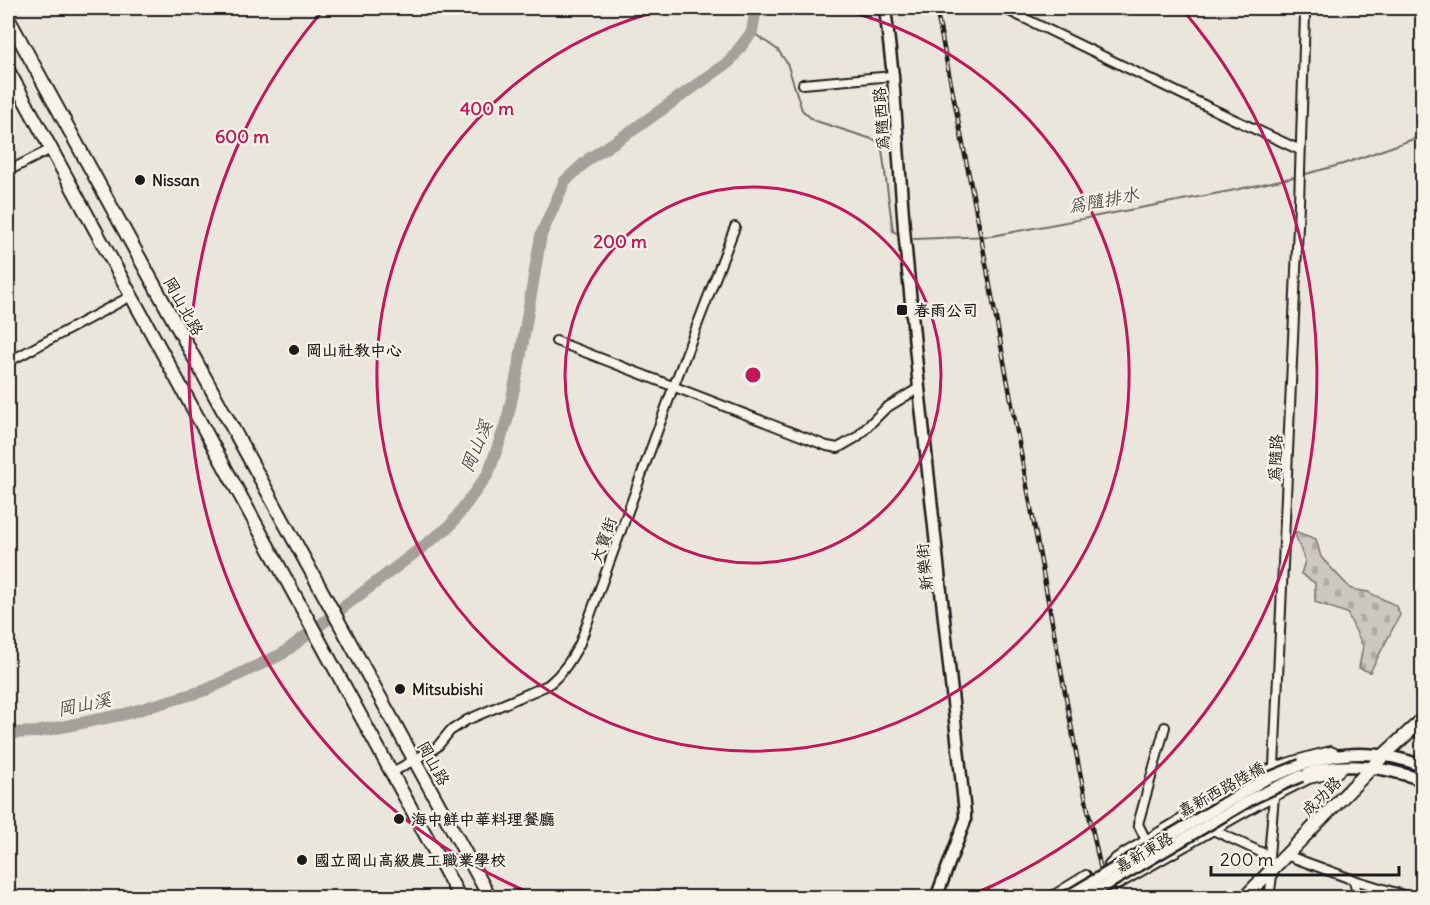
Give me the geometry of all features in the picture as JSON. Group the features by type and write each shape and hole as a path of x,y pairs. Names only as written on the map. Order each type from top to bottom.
{"main road":[{"name":"岡山北路","path":"8,18 350,644"},
{"path":"8,70 460,897"},
{"name":"岡山路","path":"350,644 490,897"},
{"name":"成功路","path":"1244,897 1384,755 1422,720"}],"street":[{"name":"為隨西路","path":"885,8 893,76 904,229"},
{"path":"1003,8 1300,150"},
{"name":"為隨路","path":"1274,766 1298,227 1305,15 1303,8"},
{"path":"803,84 893,76"},
{"path":"8,171 51,149"},
{"name":"大寶街","path":"391,773 437,747 450,731 467,720 548,685 570,662 580,643 673,388 735,227"},
{"name":"新樂街","path":"904,229 919,388 966,813 936,897"},
{"path":"8,362 131,296"},
{"path":"556,341 673,388 827,446 838,448 857,437 886,408 919,388"},
{"path":"1146,840 1138,824 1165,727"},
{"name":"嘉新東路","path":"1344,767 1339,772 1309,779 1274,796 1117,885 1109,865 1116,858 1274,766 1331,751 1342,755 1384,755 1422,766"},
{"name":"嘉新東路","path":"1301,770 1342,755"},
{"name":"嘉新東路","path":"1301,770 1353,766 1400,772 1422,780"},
{"name":"嘉新西路陸橋","path":"1065,897 1264,780 1301,770"},
{"name":"嘉新西路陸橋","path":"1084,897 1301,770"},
{"path":"1269,897 1273,869 1269,856 1274,796"},
{"path":"1199,808 1212,830 1269,856"},
{"path":"1286,855 1354,880 1413,897"},
{"path":"1048,897 1086,876 1094,897"},
{"path":"1354,880 1358,897"}],"green space":[{"path":"1294,531 1316,539 1321,557 1351,589 1368,592 1397,606 1400,615 1370,672 1359,668 1363,646 1347,613 1315,602 1315,583 1301,574 1305,561"},
{"path":"365,891 365,897 316,897 316,893"}],"waterway":[{"name":"岡山溪","path":"8,733 37,732 125,714 206,690 282,654 450,526 488,474 507,421 541,235 565,181 590,158 729,62 752,32 756,8"},
{"name":"為隨排水","path":"752,32 778,50 787,63 802,110 813,120 881,142 893,231 896,233"},
{"name":"為隨排水","path":"1302,175 1343,164 1422,136"},
{"name":"為隨排水","path":"914,239 992,236 1295,177"}],"railway":[{"path":"936,8 979,226 1079,768 1107,898"}],"place":[{"name":"Nissan","path":"140,180"},
{"name":"春雨公司","path":"902,310"},
{"name":"岡山社教中心","path":"294,350"},
{"name":"Mitsubishi","path":"400,689"},
{"name":"海中鮮中華料理餐廳","path":"399,819"},
{"name":"國立岡山高級農工職業學校","path":"302,860"}]}
